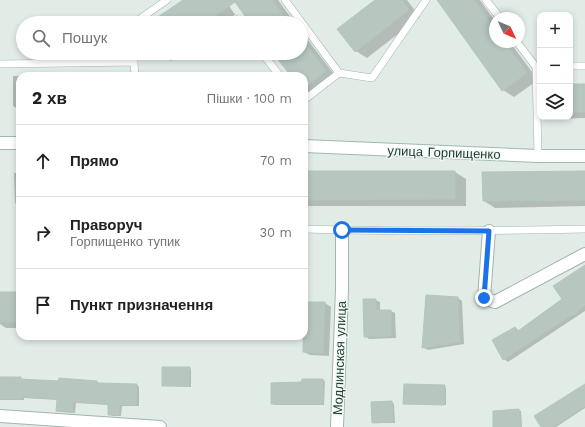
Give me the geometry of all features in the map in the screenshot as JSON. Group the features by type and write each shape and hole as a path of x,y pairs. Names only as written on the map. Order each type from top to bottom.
{"street":[{"path":"0,143 16,143"},
{"name":"улица Горпищенко","path":"308,146 538,156 585,156"},
{"name":"Модлинская улица","path":"336,427 342,289 342,230"},
{"path":"489,231 484,298 496,302 585,254"},
{"path":"0,416 160,427"}],"lane":[{"path":"144,16 167,0"},
{"path":"285,0 297,16"},
{"path":"308,31 339,73 372,78 426,0"},
{"path":"486,0 495,12"},
{"path":"522,48 537,66"},
{"path":"267,60 277,72"},
{"path":"0,64 134,62 135,72"},
{"path":"573,66 585,66"},
{"path":"308,97 339,73"},
{"path":"538,84 538,156"},
{"path":"308,229 489,231 585,228"}],"building":[{"path":"183,0 272,0 284,16 245,16 235,2 215,16 159,16"},
{"path":"375,0 402,0 409,10 355,52 337,29"},
{"path":"437,0 474,0 489,21 489,48 508,48 527,73 502,91"},
{"path":"308,47 326,71 308,85 308,72 288,72 278,60 308,60"},
{"path":"573,84 585,84 585,112 573,112"},
{"path":"308,171 455,171 455,199 308,200"},
{"path":"585,171 585,200 483,201 482,172"},
{"path":"585,265 585,305 574,315 573,314 503,360 492,340 515,327 518,331 562,299 553,286"},
{"path":"0,292 16,292 16,322 0,322"},
{"path":"426,295 458,297 460,342 422,348"},
{"path":"363,299 376,299 376,310 391,310 391,336 364,337"},
{"path":"308,302 325,302 323,353 303,352 303,340 308,340"},
{"path":"162,367 190,367 189,386 162,386"},
{"path":"0,377 21,377 21,379 58,381 59,378 97,381 97,383 137,384 136,405 119,405 119,415 108,415 108,404 73,402 72,412 56,411 57,399 21,397 21,399 0,399"},
{"path":"302,379 323,379 323,404 271,404 271,383 301,382"},
{"path":"404,384 445,385 444,405 403,404"},
{"path":"585,384 585,406 553,427 541,427 534,416"},
{"path":"392,401 393,422 372,423 371,402"},
{"path":"519,409 521,427 493,427 493,411"}],"route":[{"path":"342,230 489,231 484,298"}]}
